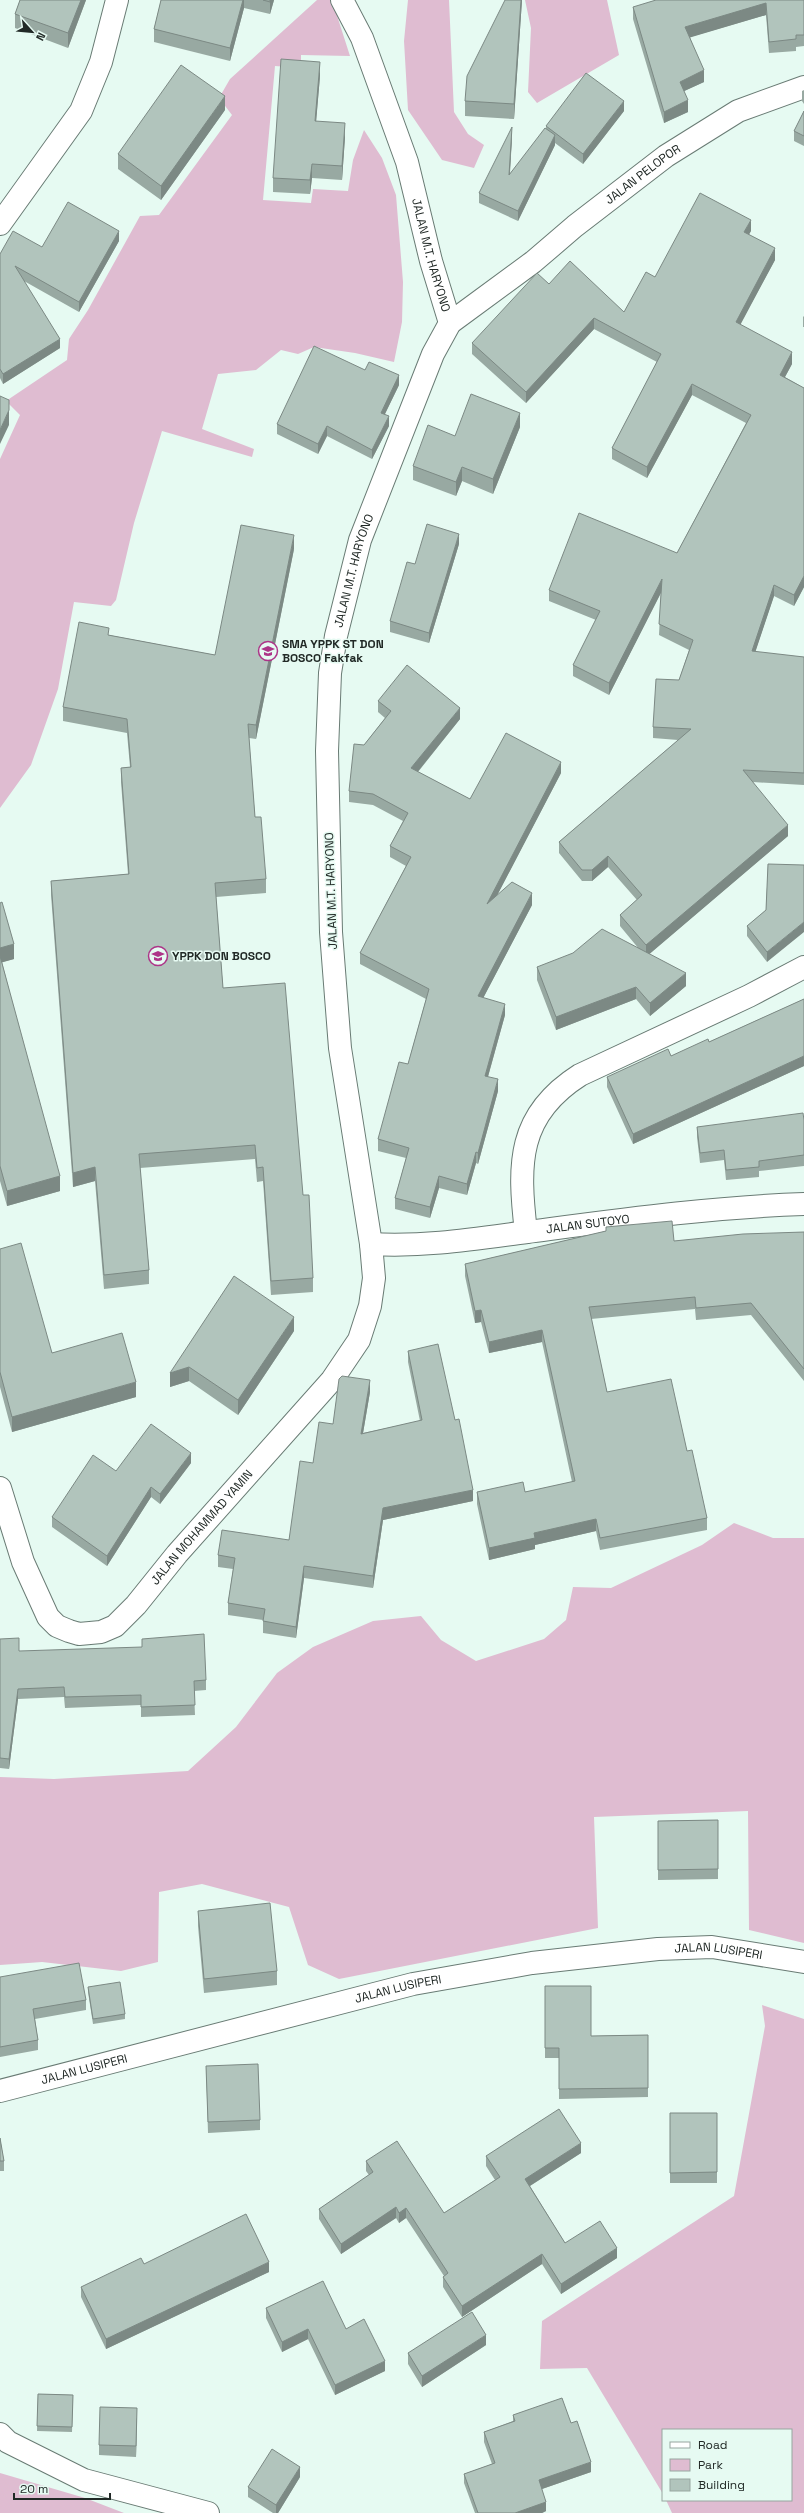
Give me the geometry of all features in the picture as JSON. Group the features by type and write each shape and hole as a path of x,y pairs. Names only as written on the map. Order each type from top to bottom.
{"main road":[{"path":"0,224 81,111 101,62 118,0"},
{"name":"JALAN M.T. HARYONO","path":"342,0 362,38 407,162 431,260 450,323 433,354 360,540 338,628 330,672 327,751 331,932 340,1048 371,1244"},
{"name":"JALAN PELOPOR","path":"450,323 533,262 575,226 666,156 738,111 804,87"},
{"path":"526,1232 522,1195 525,1143 543,1106 559,1088 580,1075 749,996 804,967"},
{"name":"JALAN SUTOYO","path":"371,1244 406,1246 465,1242 526,1232 672,1215 804,1204"},
{"name":"JALAN MOHAMMAD YAMIN","path":"0,1488 23,1562 48,1617 56,1626 79,1634 101,1632 115,1626 136,1605 177,1554 332,1380 359,1340 370,1306 374,1278 371,1244"},
{"name":"JALAN LUSIPERI","path":"0,2091 413,1984 524,1964 658,1949 712,1947 804,1962"},
{"path":"0,2434 8,2442 84,2480 208,2513"}],"green space":[{"path":"317,0 332,0 350,56 301,55 301,68 275,66 263,200 311,203 313,189 348,191 353,160 364,130 382,158 396,195 403,282 402,322 394,362 355,353 314,347 298,354 281,350 256,370 218,374 202,429 254,449 252,457 162,431 134,523 116,600 111,606 74,602 58,689 31,765 0,808 0,459 20,415 6,401 67,360 69,339 88,310 140,216 159,215 232,115 219,98 230,79"},
{"path":"408,0 449,0 454,112 468,134 484,145 474,168 442,160 408,110 404,41"},
{"path":"525,0 607,0 619,55 537,103 528,92 531,28"},
{"path":"734,1523 773,1538 804,1538 804,1943 749,1930 748,1811 594,1817 598,1928 339,1979 308,1965 289,1907 202,1884 159,1892 158,1962 121,1971 42,1962 0,1965 0,1777 54,1779 188,1771 236,1727 277,1673 313,1647 373,1621 421,1616 441,1640 476,1661 544,1639 566,1620 573,1587 611,1588 702,1545"},
{"path":"762,2005 804,2019 804,2513 672,2513 666,2501 792,2501 792,2429 662,2429 662,2492 587,2368 540,2369 542,2321 734,2196 765,2026"},
{"path":"0,2473 85,2498 124,2513 0,2513"}],"building":[{"path":"20,0 81,0 68,33 15,14"},
{"path":"161,0 243,0 230,48 154,29"},
{"path":"505,0 521,0 514,104 465,101 467,76"},
{"path":"656,0 804,0 804,35 796,35 796,39 769,42 766,3 685,27 704,70 680,82 688,100 664,112 633,7"},
{"path":"281,59 320,62 315,121 345,123 342,166 312,164 310,180 273,178"},
{"path":"181,65 225,96 161,186 118,154"},
{"path":"586,73 624,101 583,154 546,126"},
{"path":"804,111 804,136 794,131"},
{"path":"512,127 509,175 545,128 555,135 518,211 479,193"},
{"path":"700,193 751,220 744,232 775,248 736,322 792,352 780,375 804,388 804,576 794,595 774,585 752,651 804,657 804,773 743,770 788,825 646,945 620,915 642,895 608,856 592,870 582,870 559,842 691,729 653,727 656,679 679,680 693,640 659,624 662,579 609,683 573,665 600,611 549,590 579,513 677,553 751,415 692,384 647,467 612,448 661,354 594,318 526,392 472,343 537,273 549,284 570,261 624,312 646,272 655,277"},
{"path":"68,202 119,231 79,302 15,266 60,339 3,374 0,369 0,254 13,231 42,247"},
{"path":"314,346 365,370 369,362 399,375 381,413 389,416 372,450 327,426 318,444 277,424"},
{"path":"471,394 520,413 493,479 462,467 456,482 413,466 428,425 455,436"},
{"path":"0,396 9,400 9,410 0,430"},
{"path":"427,524 459,534 429,633 390,621 407,562 415,564"},
{"path":"241,525 294,535 256,725 248,724 255,817 261,817 266,879 215,883 223,988 285,983 303,1195 309,1195 313,1278 271,1281 263,1167 257,1168 255,1145 139,1154 149,1270 104,1275 95,1167 73,1173 51,881 129,874 121,768 131,767 127,719 63,707 79,622 109,628 108,635 215,655"},
{"path":"407,665 460,708 411,768 470,799 506,733 561,762 487,904 512,882 532,893 478,996 505,1004 485,1076 498,1079 478,1153 476,1152 467,1184 439,1176 430,1207 395,1198 409,1148 378,1139 399,1062 408,1064 429,989 360,953 411,857 390,846 408,813 373,794 349,791 354,744 364,745 391,711 378,701"},
{"path":"768,864 804,865 804,922 767,952 747,926 766,910"},
{"path":"2,902 14,944 0,948 0,903"},
{"path":"602,929 686,973 650,1003 636,987 556,1017 537,967 573,953"},
{"path":"0,956 60,1176 7,1191 0,1166"},
{"path":"804,999 804,1056 633,1134 607,1077 668,1049 671,1056 708,1039 709,1042"},
{"path":"803,1113 804,1155 759,1161 759,1167 726,1170 724,1150 700,1153 697,1127"},
{"path":"672,1221 674,1241 743,1234 804,1232 804,1369 751,1303 696,1308 695,1297 589,1307 607,1392 671,1379 687,1451 692,1450 707,1518 600,1538 596,1519 534,1533 535,1538 489,1548 477,1492 523,1482 525,1492 575,1481 542,1330 489,1342 481,1310 475,1311 465,1264 606,1231 606,1227"},
{"path":"21,1243 52,1353 122,1333 136,1382 12,1417 0,1372 0,1249"},
{"path":"234,1276 294,1317 238,1400 189,1367 170,1373"},
{"path":"438,1344 455,1420 459,1419 473,1490 383,1508 373,1576 304,1566 296,1627 263,1621 265,1609 228,1603 235,1558 218,1555 222,1530 289,1540 300,1461 313,1463 319,1422 333,1424 339,1379 342,1376 370,1380 361,1434 422,1420 408,1351"},
{"path":"151,1424 191,1453 160,1494 151,1487 107,1556 52,1517 93,1455 116,1471"},
{"path":"204,1634 206,1680 194,1681 195,1705 141,1707 141,1695 65,1697 64,1687 18,1689 9,1759 0,1758 0,1639 19,1638 19,1651 142,1647 142,1639"},
{"path":"718,1820 718,1869 658,1870 658,1821"},
{"path":"270,1903 277,1971 204,1979 198,1911"},
{"path":"79,1963 86,2000 33,2009 38,2040 0,2047 0,1977"},
{"path":"120,1982 125,2014 93,2019 88,1987"},
{"path":"545,1986 591,1986 591,2036 648,2035 648,2088 559,2089 559,2048 545,2048"},
{"path":"258,2064 260,2120 208,2122 206,2066"},
{"path":"559,2109 581,2143 525,2179 565,2243 600,2221 617,2248 561,2284 542,2254 462,2306 443,2277 448,2273 406,2208 399,2213 396,2207 341,2244 319,2209 373,2172 366,2161 397,2141 444,2213 500,2177 486,2156"},
{"path":"670,2113 717,2113 717,2172 670,2173"},
{"path":"0,2138 4,2161 0,2161"},
{"path":"246,2214 269,2262 106,2339 81,2287 141,2258 144,2264"},
{"path":"323,2281 346,2329 364,2319 385,2361 335,2385 308,2329 282,2342 266,2308"},
{"path":"472,2312 486,2335 422,2376 408,2353"},
{"path":"38,2394 73,2395 72,2427 37,2426"},
{"path":"562,2398 571,2423 577,2421 591,2462 539,2480 546,2502 515,2513 478,2513 464,2474 495,2463 484,2432 515,2421 513,2415"},
{"path":"100,2407 137,2408 136,2446 99,2445"},
{"path":"272,2449 300,2467 276,2505 248,2487"}],"place":[{"name":"SMA YPPK ST DON BOSCO Fakfak","path":"268,651"},
{"name":"YPPK DON BOSCO","path":"158,956"}]}
